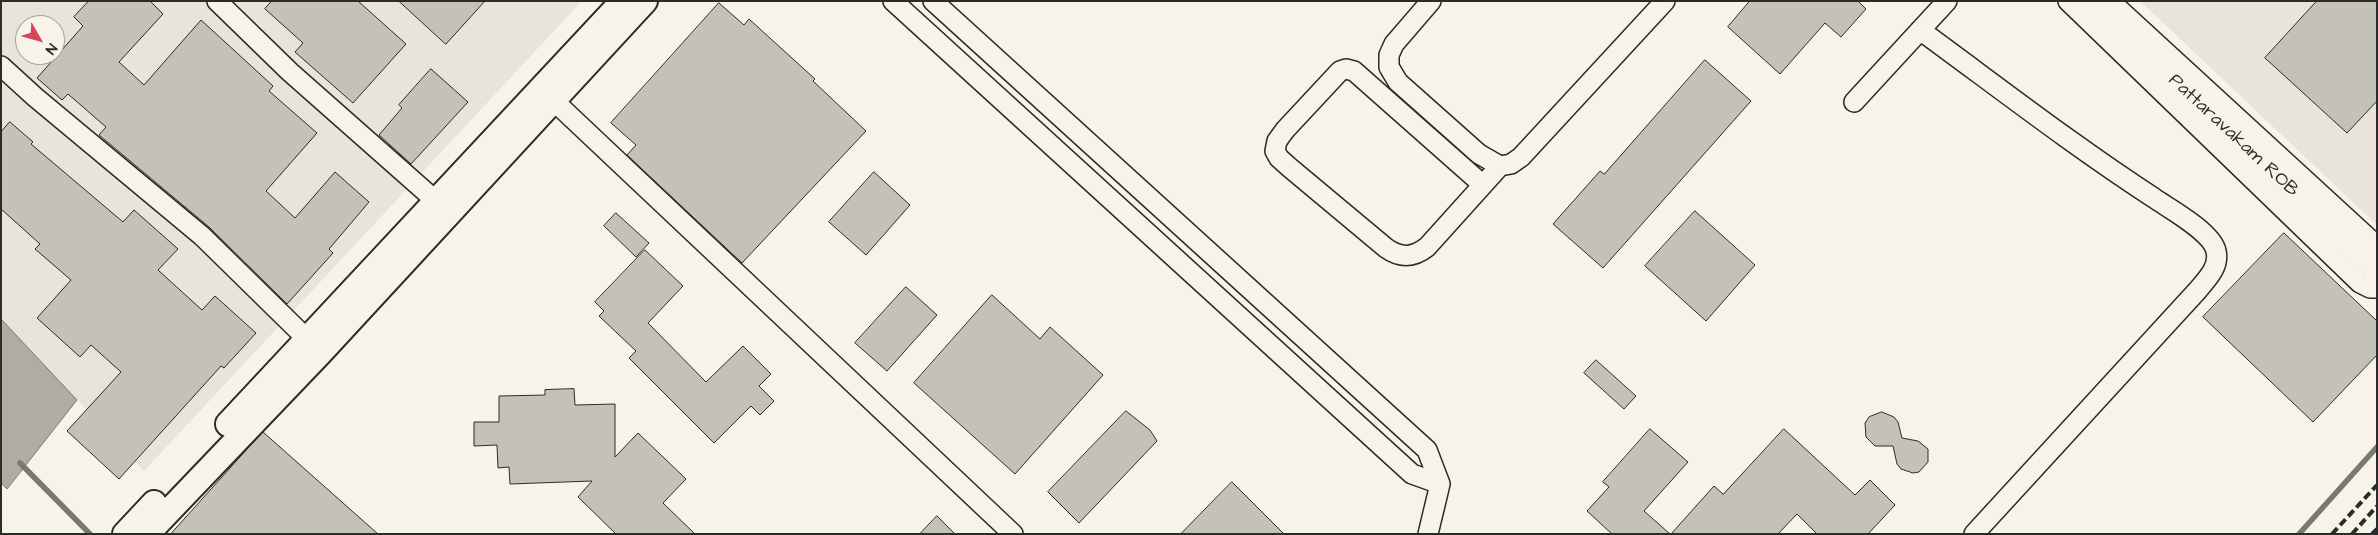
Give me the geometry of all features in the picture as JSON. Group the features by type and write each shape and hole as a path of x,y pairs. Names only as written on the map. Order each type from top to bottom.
{"main road":[{"path":"139,530 328,344 547,95 623,1"},
{"path":"139,530 308,340 436,201 646,1"},
{"name":"Pattaravakam ROB","path":"2090,1 2377,270"}],"street":[{"path":"217,1 290,72 436,201"},
{"path":"893,1 1412,474 1440,484"},
{"path":"933,1 1427,450 1440,484 1433,529"},
{"path":"1431,1 1394,44 1390,54 1389,66 1398,82 1479,154 1500,166"},
{"path":"1483,185 1354,71 1346,69 1340,71 1285,130 1277,141 1275,151 1289,167 1386,248 1401,257 1420,253 1427,248 1500,166 1511,164 1521,157 1665,1"},
{"path":"1854,102 1947,1"},
{"path":"2068,1 2360,283 2370,288 2377,288"},
{"path":"2110,1 2377,246"},
{"path":"1920,30 2103,165 2189,222 2209,238 2216,252 2215,267 2197,291 1974,534"},
{"path":"1,66 35,98 202,236 308,340"},
{"path":"991,90 1009,70"},
{"path":"547,95 1013,534"},
{"path":"1298,369 1317,349"}],"shaded area":[{"path":"1,1 582,1 144,471 1,319"},
{"path":"2140,1 2377,1 2377,225"},
{"path":"1,319 77,400 7,489 1,483"}],"building":[{"path":"89,1 150,1 163,14 119,62 144,85 201,20 273,86 269,91 317,133 266,191 295,218 335,172 369,202 329,249 333,253 287,304 209,227 99,135 106,127 68,94 62,100 37,78 48,65 65,65 65,46 83,26 74,17"},
{"path":"272,1 358,1 406,44 353,103 295,52 303,43 265,9"},
{"path":"399,1 485,1 446,44"},
{"path":"1750,1 1858,1 1866,9 1841,37 1825,23 1780,74 1728,27"},
{"path":"2317,1 2377,1 2377,101 2347,133 2265,58"},
{"path":"719,3 744,25 749,19 815,79 813,81 866,131 742,263 627,155 636,145 611,123"},
{"path":"1705,60 1751,101 1603,268 1553,224 1600,171 1604,174"},
{"path":"431,69 468,102 411,164 379,135 402,108 399,105"},
{"path":"10,122 33,142 31,144 123,222 134,210 178,249 158,270 202,310 215,296 256,333 224,368 221,366 119,479 67,431 121,372 91,345 80,357 37,318 71,280 35,249 40,244 1,209 1,132"},
{"path":"874,172 910,205 866,255 829,222"},
{"path":"1695,211 1755,265 1706,321 1645,266"},
{"path":"616,213 649,243 636,257 604,226"},
{"path":"2284,233 2377,321 2377,355 2313,422 2203,317"},
{"path":"645,250 683,286 648,323 706,382 743,346 771,374 759,386 774,401 760,415 751,406 714,443 629,358 636,351 599,316 604,311 595,302"},
{"path":"906,287 937,315 887,371 855,343"},
{"path":"992,295 1040,339 1050,327 1103,375 1015,474 914,383"},
{"path":"1596,360 1636,396 1624,409 1584,373"},
{"path":"574,389 575,405 615,404 615,457 638,433 686,479 663,503 695,534 616,534 578,497 592,481 510,484 509,467 498,468 497,445 474,446 474,422 499,422 499,396 545,395 545,390"},
{"path":"1126,411 1150,430 1157,441 1079,523 1048,492"},
{"path":"1882,412 1894,417 1898,422 1902,438 1918,441 1928,449 1928,462 1919,472 1913,473 1901,469 1897,464 1893,446 1875,446 1866,437 1865,423 1869,417"},
{"path":"1650,429 1688,462 1644,511 1670,534 1612,534 1587,511 1609,487 1603,482"},
{"path":"1784,429 1855,495 1870,480 1895,505 1868,534 1817,534 1797,514 1778,534 1671,534 1714,486 1723,494"},
{"path":"263,432 378,534 171,534"},
{"path":"1232,482 1284,534 1181,534"},
{"path":"937,516 955,534 920,534"}],"waterway":[{"path":"2299,534 2377,447"},
{"path":"20,463 90,534"}],"railway":[{"path":"2332,534 2377,485"},
{"path":"2352,534 2377,506"},
{"path":"2372,534 2377,529"}]}
